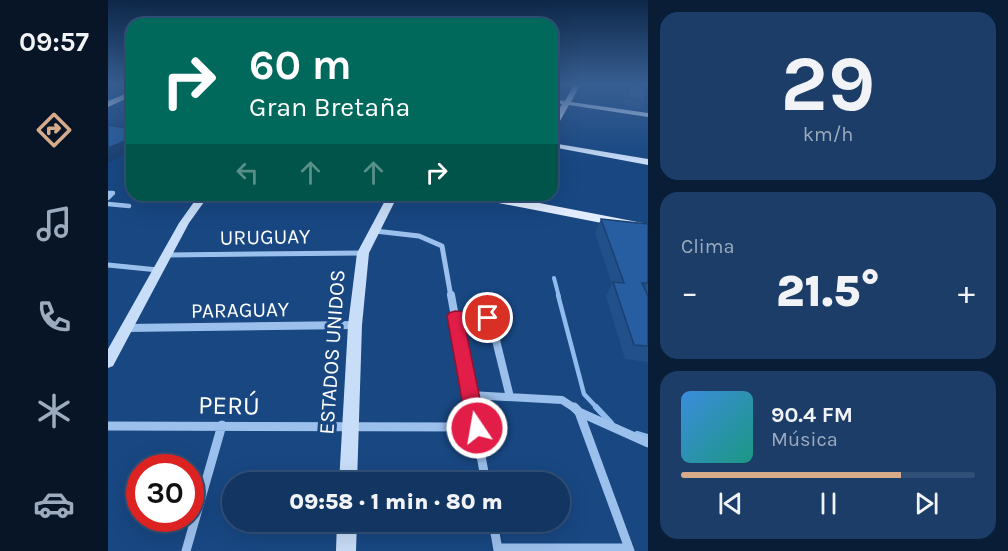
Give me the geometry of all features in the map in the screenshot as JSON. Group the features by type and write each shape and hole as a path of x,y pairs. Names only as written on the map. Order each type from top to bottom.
{"main road":[{"path":"526,201 648,228"}],"street":[{"path":"619,111 648,115"},
{"path":"558,146 648,162"},
{"path":"108,193 113,194 108,198"},
{"path":"108,362 184,224 200,201"},
{"name":"ESTADOS UNIDOS","path":"348,472 354,325 363,253 390,201"},
{"path":"108,204 129,206"},
{"path":"375,231 426,238 436,241 441,246 484,472"},
{"name":"URUGUAY","path":"167,255 363,253"},
{"path":"108,265 158,270"},
{"path":"455,316 483,316 491,321 510,397"},
{"name":"PARAGUAY","path":"125,328 354,325"},
{"path":"470,395 562,400 573,405 579,412 630,549 498,550 495,532"},
{"path":"579,412 648,442"},
{"path":"186,551 222,425"},
{"name":"PERÚ","path":"108,426 477,428"},
{"path":"346,551 347,532"}],"building":[{"path":"108,126 126,128 126,140 108,148"},
{"path":"601,219 648,224 648,283 642,283 648,296 648,346 634,345 613,282 624,283"}],"waterway":[{"path":"554,278 559,297"},
{"path":"558,295 584,394 598,409"},
{"path":"596,407 611,423"},
{"path":"637,434 648,437"}],"route":[{"path":"477,428 455,316 488,318"}]}
